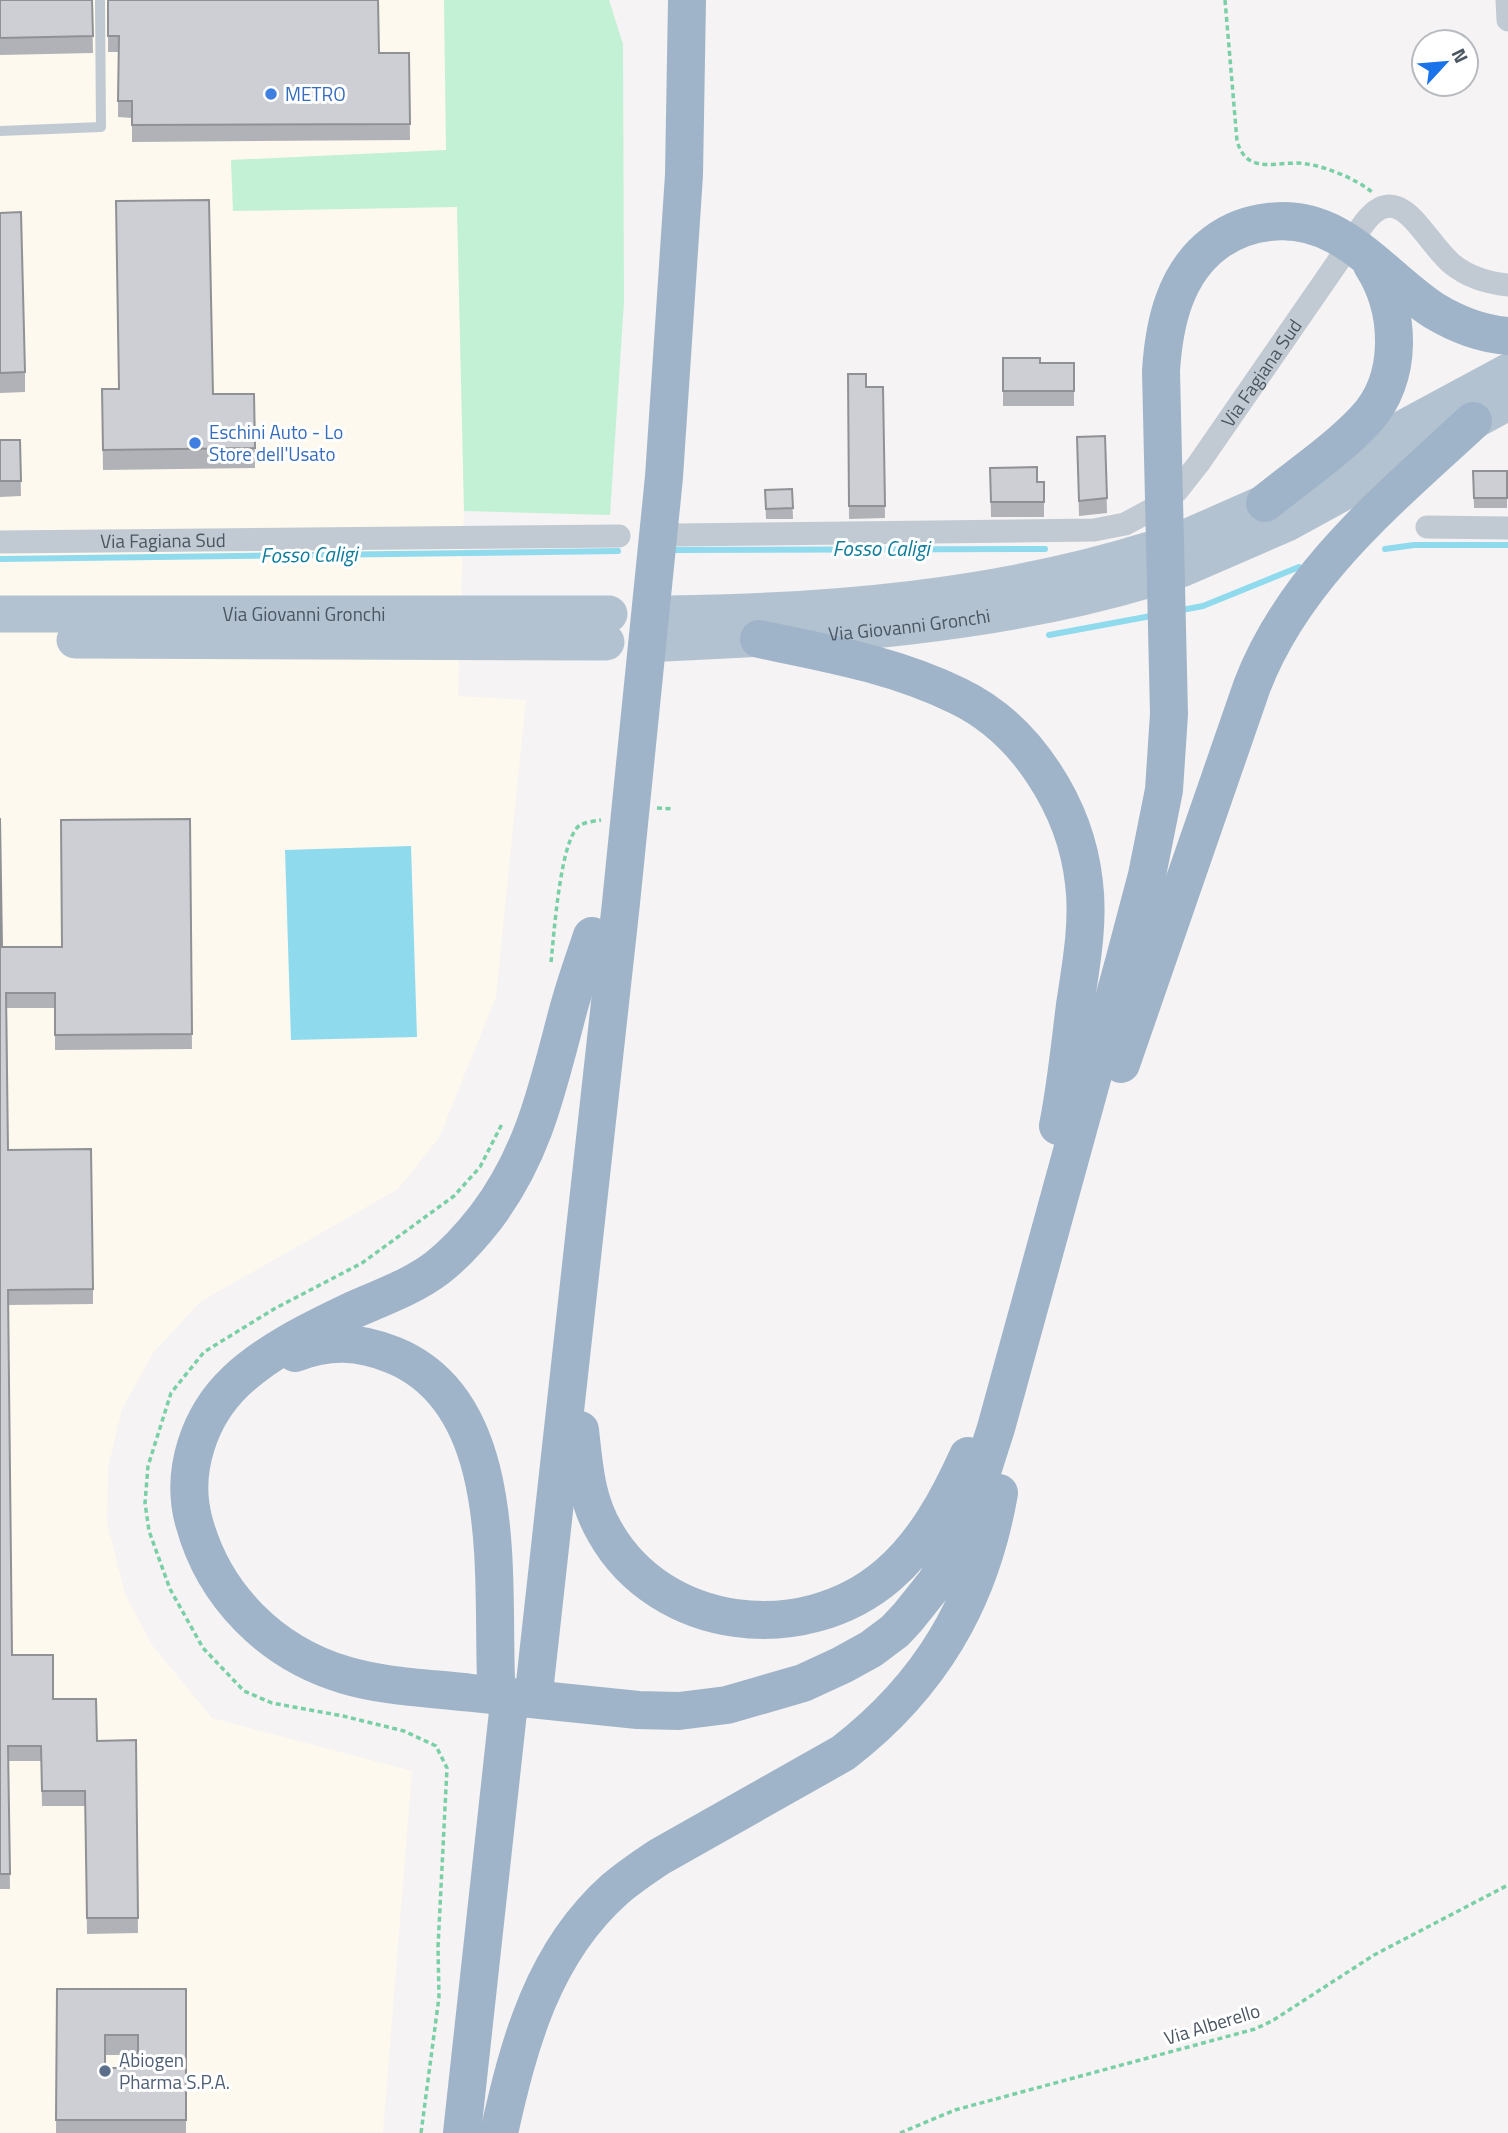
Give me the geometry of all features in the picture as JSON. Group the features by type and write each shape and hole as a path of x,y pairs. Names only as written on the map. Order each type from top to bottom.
{"highway":[{"path":"658,392 656,224 662,0"},
{"path":"462,2133 502,1770 577,1314 638,488 658,392 684,175 687,0"},
{"path":"608,901 592,936 565,1019 537,1124 517,1169 485,1217 453,1254 429,1273 314,1329 250,1369 215,1404 201,1433 190,1471 190,1501 205,1555 229,1596 264,1633 288,1650 347,1676 384,1683 638,1710 691,1709 727,1705 763,1696 813,1678 871,1648 902,1624 936,1582 957,1545 969,1516 1043,1260 1156,835 1167,766 1163,350 1167,325 1180,286 1194,263 1222,238 1256,223 1295,221 1340,235 1356,244 1433,309 1471,329 1508,336"},
{"path":"1265,503 1366,419 1377,404 1384,387 1394,352 1393,316 1382,284 1356,244"},
{"path":"1043,1260 1084,1179 1130,1036 1264,656 1303,594 1331,559 1368,519 1473,421"},
{"path":"759,639 871,662 928,682 966,700 1008,731 1048,781 1063,811 1075,839 1086,900 1060,1114 1049,1169 1043,1260"},
{"path":"487,2133 513,1696 592,936"},
{"path":"577,1314 579,1423 585,1479 592,1506 605,1533 622,1557 664,1595 710,1613 764,1622 815,1614 839,1604 887,1576 911,1552 946,1501 1014,1356"},
{"path":"250,1369 327,1344 371,1346 405,1360 444,1391 468,1427 484,1479 494,1583 513,1696"},
{"path":"499,2133 513,2068 532,2011 573,1937 603,1901 625,1881 659,1857 844,1753 905,1697 951,1634 968,1601 985,1556 997,1504 1011,1421 1014,1356"}],"main road":[{"name":"Via Giovanni Gronchi","path":"1508,372 1265,503 1166,560 1089,597 1033,609 911,625 759,639 667,628 914,598 1046,578 1097,567 1166,560 1287,523 1508,402"},
{"name":"Via Giovanni Gronchi","path":"0,614 608,628 0,639"}],"street":[{"path":"1507,0 1508,20"},
{"name":"Via Fagiana Sud","path":"1177,491 1356,244 1373,212 1386,205"},
{"path":"1386,205 1403,209 1449,261 1462,270 1489,283 1508,285"},
{"path":"675,535 1094,530 1125,524 1151,510"},
{"path":"1427,527 1508,528"},
{"name":"Via Fagiana Sud","path":"0,541 619,536"}],"lane":[{"path":"0,131 101,127 100,0"}],"path":[{"path":"1225,0 1240,151 1259,164 1304,163 1329,169 1369,189 1386,205"},
{"path":"656,808 674,810"},
{"path":"551,965 563,861 573,833 581,825 606,819"},
{"path":"421,2133 439,1997 438,1947 447,1768 436,1746 404,1731 272,1703 244,1691 203,1648 170,1589 149,1531 145,1503 148,1466 171,1393 204,1352 274,1310 362,1263 454,1196 480,1167 509,1112"},
{"name":"Via Alberello","path":"900,2133 955,2110 1255,2029 1272,2021 1374,1955 1508,1885"}],"shaded area":[{"path":"0,0 444,0 446,150 231,160 233,210 457,206 464,511 458,696 526,700 496,997 439,1138 398,1189 200,1302 153,1353 122,1409 108,1468 107,1522 125,1594 152,1645 212,1718 412,1771 383,2133 0,2133"}],"green space":[{"path":"444,0 609,0 623,44 624,302 610,515 464,511 457,207 233,211 231,160 446,150"}],"water":[{"path":"411,846 417,1037 291,1040 285,850"}],"building":[{"path":"0,0 92,0 93,36 0,38"},
{"name":"METRO","path":"108,0 378,0 379,53 409,53 410,124 132,125 132,101 118,101 119,36 108,36"},
{"path":"209,200 213,394 254,394 255,448 103,450 102,389 119,389 116,201"},
{"path":"21,212 25,372 0,373 0,213"},
{"path":"1003,358 1040,358 1040,363 1074,363 1074,391 1003,391"},
{"path":"848,374 866,374 866,387 883,387 885,506 849,506"},
{"path":"1105,436 1107,498 1079,501 1077,437"},
{"path":"0,440 20,440 21,481 0,481"},
{"path":"1037,467 1037,482 1044,482 1044,502 991,502 990,468"},
{"path":"1473,471 1507,471 1507,498 1474,498"},
{"path":"792,489 793,508 766,509 765,490"},
{"path":"0,818 2,947 62,947 61,820 190,819 192,1034 55,1035 55,993 6,993 8,1150 91,1149 93,1289 8,1290 12,1655 53,1655 53,1699 96,1699 97,1741 136,1740 138,1918 87,1918 85,1791 42,1791 41,1746 8,1746 10,1874 0,1874"},
{"path":"57,1989 186,1989 186,2120 56,2120","holes":["105,2035 138,2035 138,2068 105,2068"]}],"waterway":[{"name":"Fosso Caligi","path":"1385,549 1414,545 1508,545"},
{"name":"Fosso Caligi","path":"674,550 1045,549"},
{"name":"Fosso Caligi","path":"0,559 618,551"},
{"name":"Fosso Caligi","path":"1182,610 1203,606 1299,567"},
{"name":"Fosso Caligi","path":"1049,635 1151,616"}],"place":[{"name":"METRO","path":"271,94"},
{"name":"Eschini Auto - Lo Store dell'Usato","path":"195,443"},
{"name":"Abiogen Pharma S.P.A.","path":"105,2071"}]}
